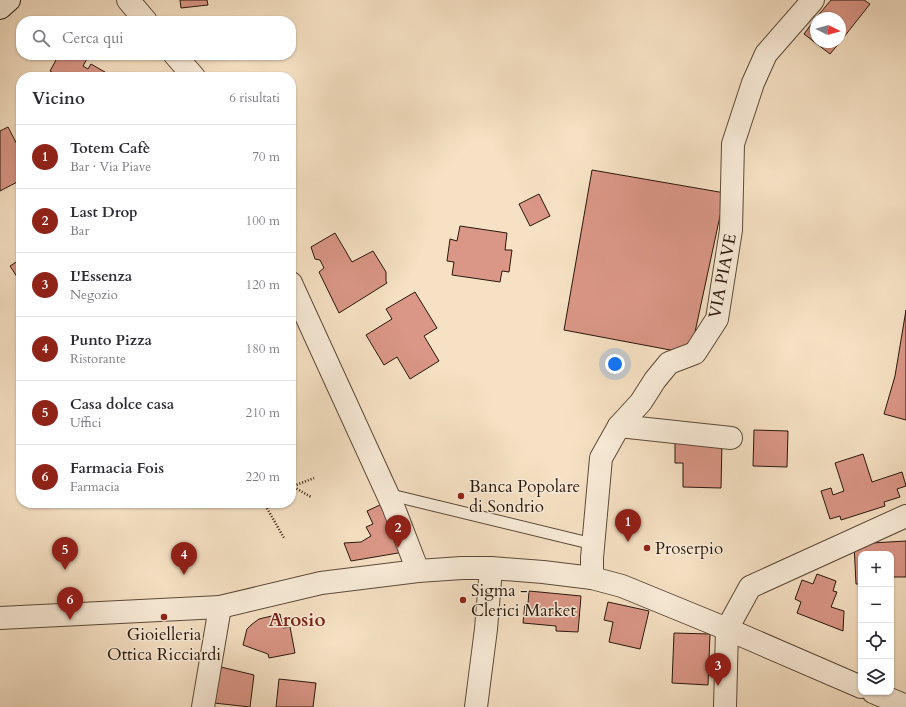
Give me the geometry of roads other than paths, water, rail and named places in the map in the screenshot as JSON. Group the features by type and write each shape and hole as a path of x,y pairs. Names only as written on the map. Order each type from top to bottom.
{"street":[{"path":"0,8 9,0"},
{"path":"128,0 142,16"},
{"name":"VIA PIAVE","path":"592,578 593,544 601,458 619,426 641,402 655,380 669,363 695,354 717,319 732,230 733,144 754,83 766,54 813,0"},
{"path":"179,60 190,72"},
{"path":"296,294 393,506 418,571"},
{"path":"619,426 731,438"},
{"path":"725,707 727,629 750,587 906,516"},
{"path":"476,707 486,629 491,568"},
{"path":"0,618 220,607 321,583 418,571 491,568 557,573 592,578 622,586 727,629 858,686"},
{"path":"203,707 220,607"},
{"path":"880,695 906,706"}],"lane":[{"path":"387,493 593,544"}],"place":[{"name":"Banca Popolare di Sondrio","path":"461,496"},
{"name":"Totem Cafè","path":"628,542"},
{"name":"Last Drop","path":"398,548"},
{"name":"Proserpio","path":"647,548"},
{"name":"Casa dolce casa","path":"65,570"},
{"name":"Punto Pizza","path":"184,575"},
{"name":"Sigma - Clerici Market","path":"463,600"},
{"name":"Gioielleria Ottica Ricciardi","path":"164,617"},
{"name":"Farmacia Fois","path":"70,620"},
{"name":"L'Essenza","path":"718,686"}],"district":[{"name":"Arosio","path":"297,619"}]}
